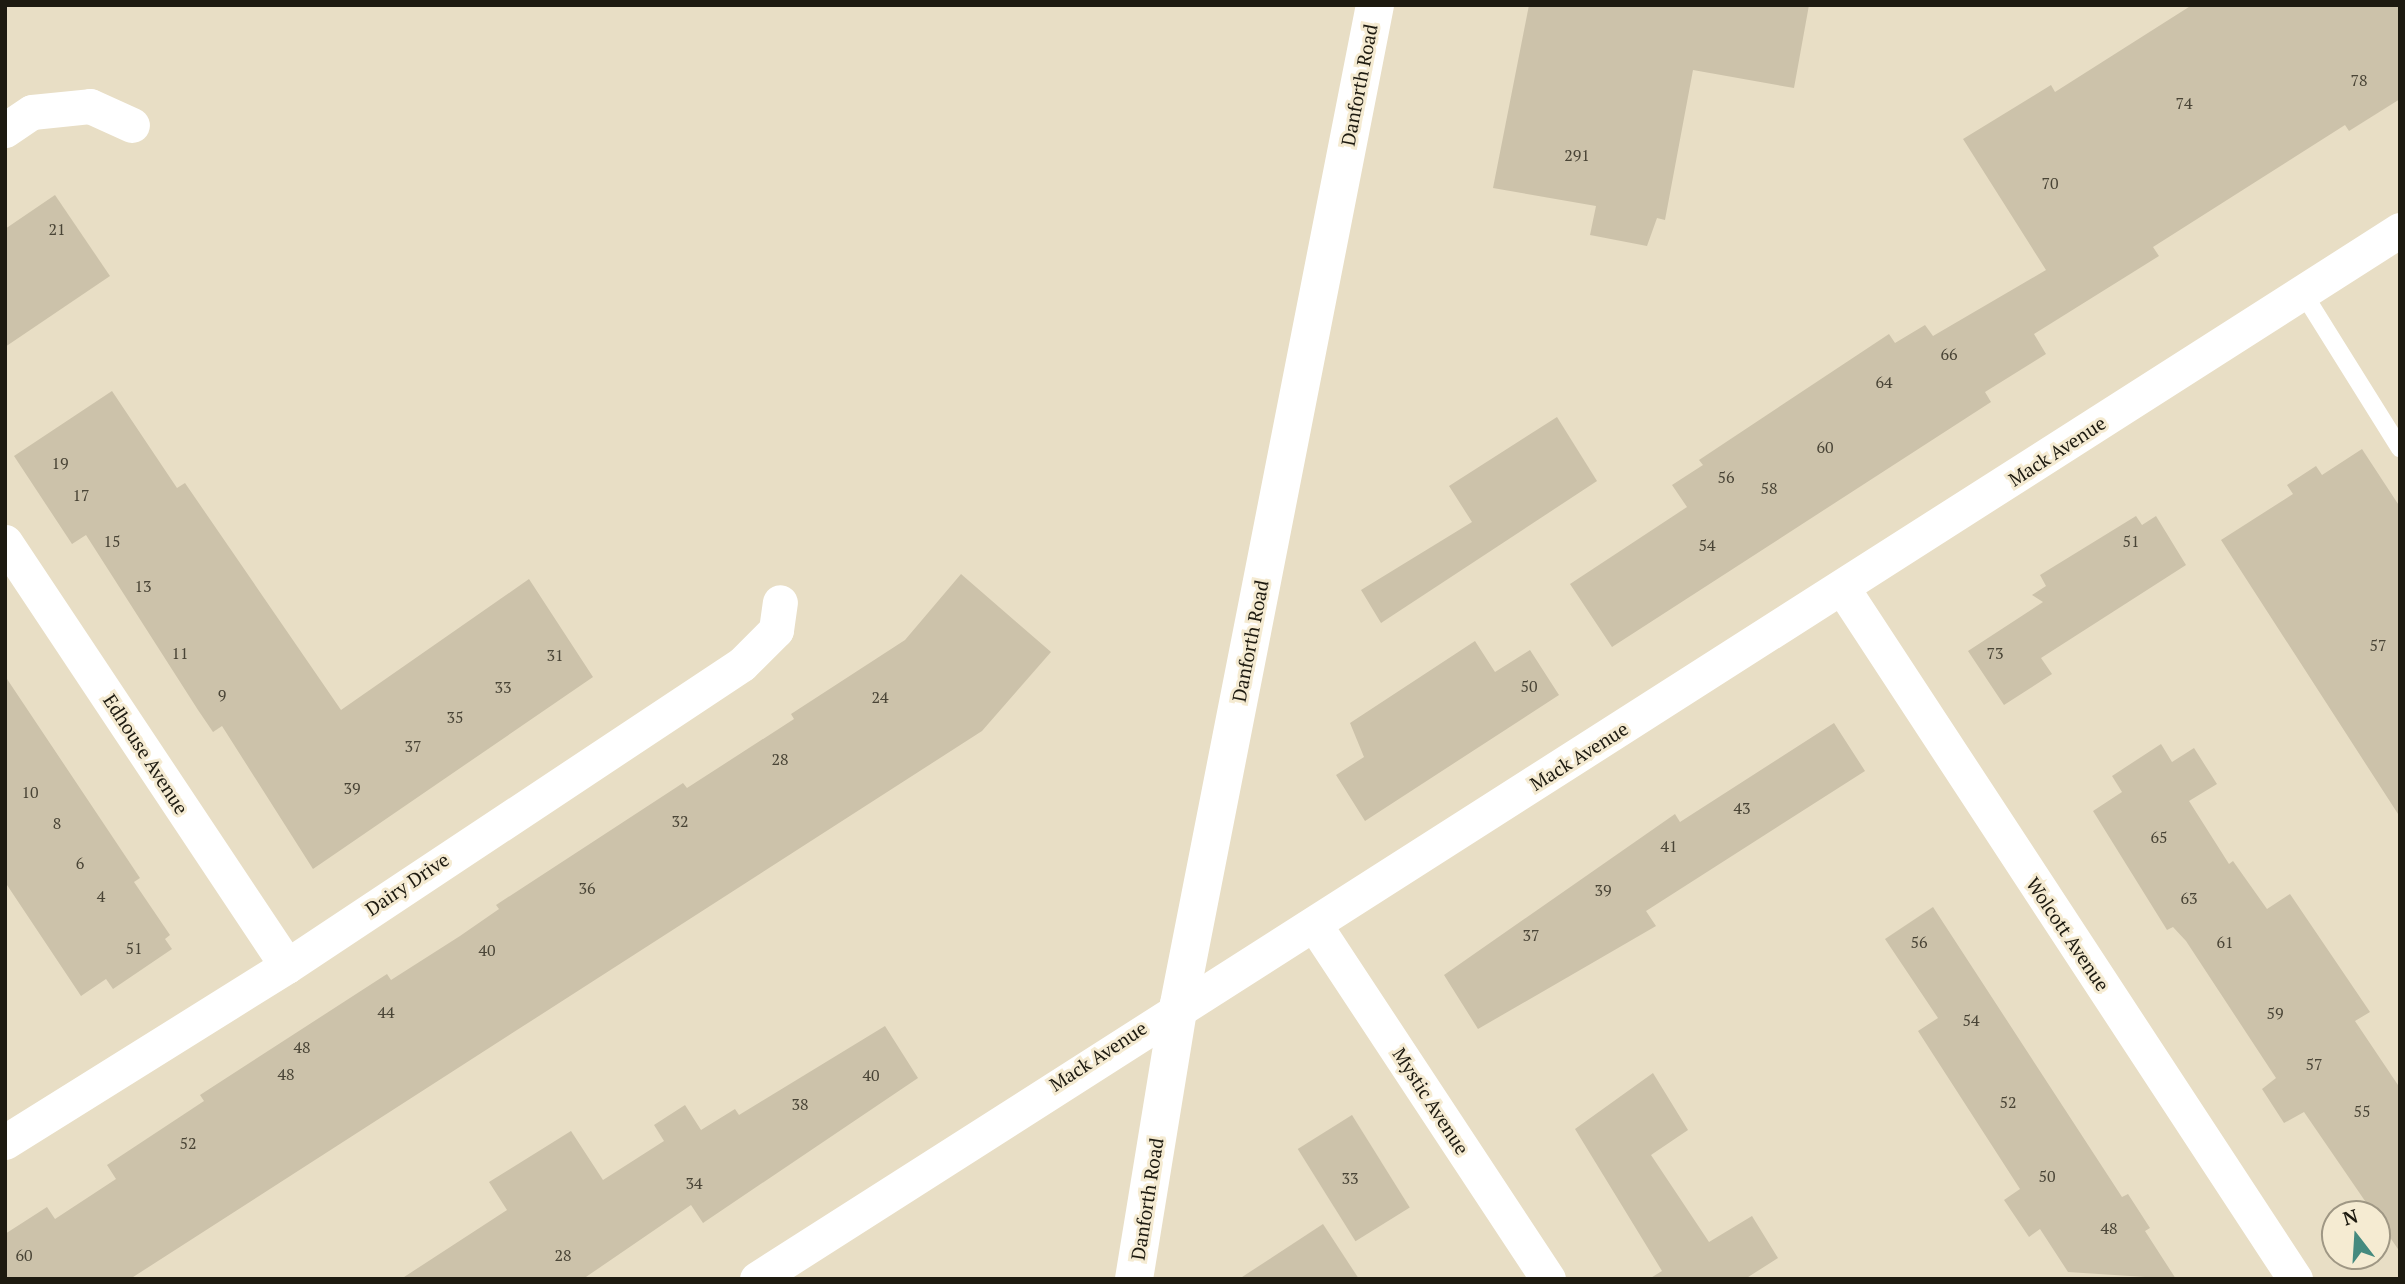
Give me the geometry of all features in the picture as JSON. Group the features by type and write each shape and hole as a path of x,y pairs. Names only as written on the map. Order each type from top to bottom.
{"main road":[{"name":"Danforth Road","path":"1134,1279 1179,1004 1375,5"}],"street":[{"path":"5,130 32,113 90,106 132,125"},
{"name":"Mack Avenue","path":"757,1279 1179,1004 1314,924 1843,589 2400,230"},
{"name":"Edhouse Avenue","path":"5,541 287,966"},
{"name":"Wolcott Avenue","path":"1843,589 2295,1279"},
{"name":"Dairy Drive","path":"5,1142 287,966 742,664 776,630 780,602"},
{"name":"Mystic Avenue","path":"1314,924 1548,1279"}],"lane":[{"path":"2303,293 2400,448"}],"building":[{"path":"1529,5 1809,5 1794,88 1693,70 1665,220 1657,218 1647,246 1590,235 1596,206 1493,188"},
{"path":"2192,5 2400,5 2400,99 2349,131 2345,125 2153,247 2159,256 2034,334 2046,354 1985,392 1991,402 1612,647 1570,584 1687,507 1672,485 1703,465 1699,460 1889,334 1895,343 1925,325 1933,336 2046,270 1963,139 2051,85 2055,92"},
{"path":"55,195 110,276 5,347 5,229"},
{"path":"112,391 177,488 185,483 341,710 529,579 593,677 313,869 222,726 213,732 198,710 86,535 72,544 14,456"},
{"path":"1557,417 1597,481 1381,623 1361,590 1472,522 1449,486"},
{"path":"2362,449 2400,507 2400,817 2221,540 2293,494 2287,485 2316,466 2322,475"},
{"path":"2136,516 2142,525 2156,516 2186,565 2041,658 2052,674 2004,705 1968,651 2043,602 2032,595 2046,586 2040,575"},
{"path":"961,574 1051,652 982,731 130,1279 5,1279 5,1234 47,1207 55,1219 116,1179 107,1165 204,1101 200,1095 387,974 391,980 460,936 499,909 496,905 683,783 687,788 794,719 791,714 905,640"},
{"path":"1475,641 1495,672 1530,650 1559,695 1365,821 1336,775 1364,757 1350,723"},
{"path":"5,676 140,878 134,882 170,935 165,939 172,949 113,989 106,979 81,996 5,882"},
{"path":"1834,723 1865,771 1646,911 1656,926 1478,1029 1444,975 1675,814 1680,822"},
{"path":"2161,744 2172,762 2194,748 2217,784 2189,801 2229,864 2233,861 2267,909 2290,894 2370,1012 2355,1021 2400,1088 2400,1252 2391,1239 2391,1200 2364,1200 2304,1112 2284,1123 2262,1089 2276,1078 2186,941 2173,927 2167,930 2093,811 2122,792 2112,776"},
{"path":"1933,907 2122,1197 2128,1194 2150,1228 2145,1231 2176,1279 2068,1272 2040,1229 2029,1237 2004,1200 2020,1189 1918,1031 1938,1018 1885,939"},
{"path":"885,1026 918,1078 703,1223 691,1205 583,1279 401,1279 507,1210 489,1182 571,1131 603,1180 664,1141 654,1125 685,1105 701,1130 735,1109 739,1115"},
{"path":"1653,1073 1688,1130 1651,1155 1709,1242 1752,1216 1778,1258 1745,1279 1649,1279 1662,1271 1575,1129"},
{"path":"1352,1115 1410,1207 1355,1241 1298,1149"},
{"path":"1323,1224 1359,1279 1239,1279"}]}
